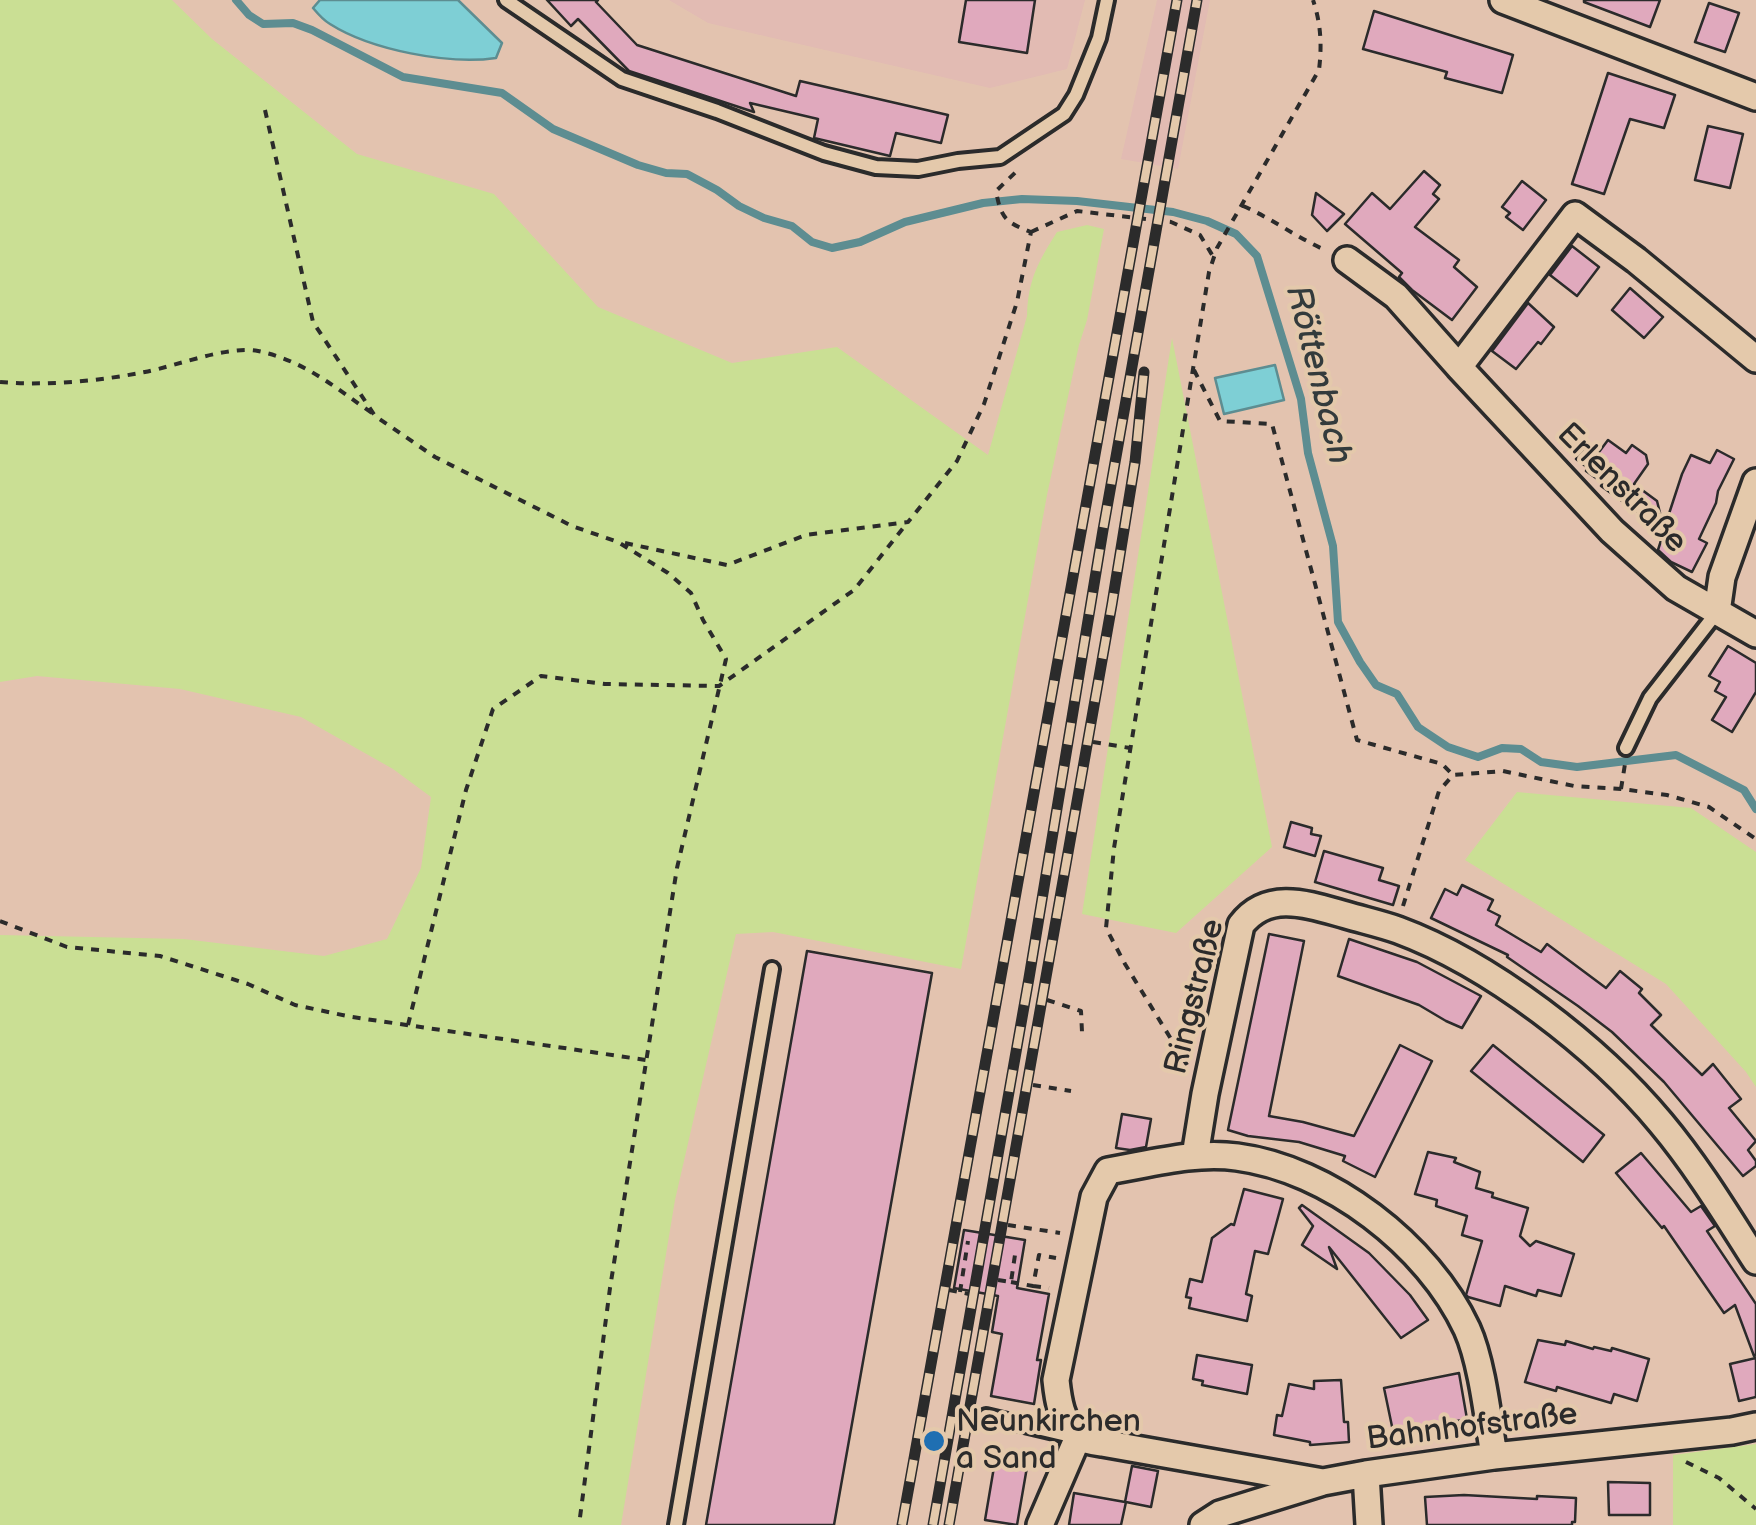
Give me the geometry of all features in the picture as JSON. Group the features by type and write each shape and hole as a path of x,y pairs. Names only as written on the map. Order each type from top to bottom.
{"street":[{"path":"1503,0 1756,97"},
{"path":"1458,367 1575,215 1756,359"},
{"name":"Erlenstraße","path":"1347,260 1396,296 1612,531 1676,588 1756,634"},
{"path":"1717,612 1722,577 1756,482"},
{"name":"Ringstraße","path":"1195,1156 1240,925 1249,914 1266,905 1286,902 1319,908 1397,930 1443,950 1510,988 1584,1046 1660,1122 1707,1184 1756,1261"},
{"path":"1322,1482 1078,1438 1058,1403 1056,1380 1094,1198 1108,1171 1195,1156 1234,1156 1275,1164 1336,1192 1372,1216 1424,1261 1468,1332 1484,1392 1494,1456"},
{"name":"Bahnhofstraße","path":"1203,1525 1220,1514 1322,1482 1366,1474 1756,1426"},
{"path":"1040,1525 1078,1438"},
{"path":"1366,1474 1369,1525"}],"lane":[{"path":"509,0 622,80 736,118 824,153 876,167 918,169 1000,157 1064,114 1099,38 1107,0"},
{"path":"1626,748 1650,698 1717,612"},
{"path":"676,1525 772,969"},
{"path":"986,1416 1078,1438"}],"path":[{"path":"1205,1094 1106,928 1114,848 1210,272 1217,248 1320,70 1319,18 1312,0"},
{"path":"265,110 313,322 376,416"},
{"path":"997,196 1000,212 1010,224 1031,232 1078,211 1171,222 1200,235 1214,258"},
{"path":"1242,206 1347,260"},
{"path":"408,1025 466,790 493,709 540,676 605,684 719,686 854,590 957,460 984,404 1016,302 1031,232"},
{"path":"0,382 70,381 144,372 256,350 314,372 435,457 572,526 618,542 728,565 806,535 908,522"},
{"path":"1194,369 1220,421 1272,424 1357,740 1442,764 1453,775"},
{"path":"579,1525 610,1288 677,868 726,659 691,594 668,573 618,542"},
{"path":"1093,742 1130,748"},
{"path":"1397,930 1438,792 1453,775 1502,771 1574,786 1667,795 1709,807 1756,839"},
{"path":"1621,789 1624,774"},
{"path":"0,921 67,948 160,956 248,984 295,1005 646,1060"},
{"path":"1047,1000 1081,1011 1082,1032"},
{"path":"1032,1085 1071,1091"},
{"path":"1008,1224 1070,1235"},
{"path":"960,1292 968,1241"},
{"path":"1011,1282 1016,1248"},
{"path":"1033,1286 1039,1255 1065,1260"},
{"path":"998,1280 1047,1288"},
{"path":"949,1290 968,1294"},
{"path":"1678,1459 1719,1478 1756,1509"}],"shaded area":[{"path":"669,0 1085,0 1067,69 990,88 708,23"},
{"path":"1157,0 1210,0 1178,169 1121,159"}],"green space":[{"path":"0,0 172,0 212,39 357,154 494,194 598,307 732,363 837,347 988,455 1039,262 1057,232 1087,225 1104,229 1047,495 961,969 773,932 736,934 675,1200 621,1525 0,1525 0,935 184,939 324,956 387,939 421,868 431,797 393,769 301,717 180,689 37,676 0,682"},
{"path":"1172,338 1272,847 1176,933 1082,914"},
{"path":"1517,792 1691,808 1756,852 1756,1087 1666,984 1465,860"},
{"path":"1756,1444 1756,1525 1673,1525 1673,1455"}],"water":[{"path":"320,0 458,0 502,43 496,58 477,60 388,48 330,24 313,8"},
{"path":"1275,365 1284,400 1224,414 1215,378"}],"building":[{"path":"547,0 598,0 637,45 796,96 800,81 948,115 941,143 896,133 890,156 814,138 818,119 750,103 754,112 629,71 578,19 571,26"},
{"path":"966,0 1035,0 1027,53 959,42"},
{"path":"1584,0 1660,0 1650,27"},
{"path":"1709,3 1739,13 1725,52 1695,42"},
{"path":"1374,11 1513,55 1502,93 1445,78 1447,72 1363,49"},
{"path":"1608,73 1675,95 1664,128 1630,119 1604,194 1572,184"},
{"path":"1708,126 1743,134 1730,188 1695,180"},
{"path":"1424,171 1440,185 1433,194 1439,199 1415,227 1459,260 1454,267 1477,287 1452,320 1412,290 1399,277 1402,273 1345,224 1372,193 1390,209"},
{"path":"1522,181 1546,200 1523,230 1506,217 1510,213 1502,207"},
{"path":"1316,193 1344,214 1327,231 1312,215"},
{"path":"1572,246 1599,267 1577,296 1550,275"},
{"path":"1630,288 1663,317 1644,338 1612,310"},
{"path":"1528,303 1554,327 1516,369 1492,351"},
{"path":"1608,440 1626,453 1632,445 1646,455 1648,464 1634,484 1657,501 1664,529 1691,455 1710,463 1717,450 1734,459 1699,539 1707,543 1692,572 1671,562 1658,550 1664,531 1601,486 1603,483 1576,459 1588,444 1599,452"},
{"path":"1728,646 1756,663 1756,692 1732,732 1712,720 1726,697 1715,691 1720,682 1709,676"},
{"path":"1291,822 1312,828 1311,834 1321,836 1315,856 1284,847"},
{"path":"1324,851 1383,868 1379,880 1399,886 1393,905 1315,882"},
{"path":"1462,885 1493,900 1488,910 1500,916 1496,925 1541,952 1547,944 1606,988 1620,971 1642,989 1639,993 1661,1015 1651,1025 1702,1075 1713,1064 1741,1099 1729,1108 1756,1141 1748,1150 1756,1166 1743,1176 1664,1082 1612,1032 1578,1006 1508,955 1431,918 1445,889 1457,895"},
{"path":"1269,934 1304,941 1269,1116 1354,1136 1400,1045 1432,1061 1375,1177 1343,1161 1345,1156 1299,1142 1228,1130"},
{"path":"1349,939 1417,962 1481,996 1462,1028 1419,1005 1338,976"},
{"path":"807,951 932,973 834,1525 706,1525"},
{"path":"1493,1045 1604,1135 1583,1162 1471,1071"},
{"path":"1122,1114 1151,1119 1146,1147 1116,1148"},
{"path":"1428,1152 1456,1158 1454,1162 1480,1172 1476,1188 1528,1208 1520,1236 1530,1246 1536,1241 1574,1254 1561,1296 1538,1290 1536,1296 1505,1286 1500,1306 1466,1295 1482,1241 1462,1235 1467,1216 1436,1206 1437,1200 1415,1194"},
{"path":"1641,1153 1691,1212 1701,1206 1715,1226 1707,1231 1756,1304 1756,1355 1735,1305 1724,1313 1664,1226 1616,1173"},
{"path":"1244,1189 1283,1199 1268,1254 1255,1251 1246,1294 1252,1296 1247,1321 1189,1308 1191,1298 1186,1297 1190,1279 1202,1282 1212,1238 1234,1225"},
{"path":"1302,1205 1369,1253 1410,1295 1428,1320 1401,1338 1329,1247 1337,1269 1302,1245 1313,1226 1299,1208"},
{"path":"964,1230 1025,1240 1017,1288 1049,1294 1034,1404 991,1396 1002,1334 992,1332 998,1296 954,1288"},
{"path":"1538,1340 1565,1345 1566,1341 1611,1351 1612,1348 1649,1359 1637,1401 1614,1394 1611,1403 1525,1382"},
{"path":"1197,1355 1252,1365 1247,1394 1202,1385 1203,1381 1193,1379"},
{"path":"1756,1358 1756,1397 1739,1401 1730,1364"},
{"path":"1459,1373 1467,1419 1432,1426 1434,1432 1410,1438 1409,1433 1394,1436 1384,1388"},
{"path":"1341,1380 1349,1442 1310,1445 1274,1435 1289,1384 1314,1389 1314,1381"},
{"path":"995,1461 1027,1467 1017,1525 985,1520"},
{"path":"1132,1466 1158,1471 1151,1507 1126,1502 1121,1525 1069,1525 1074,1493 1125,1502"},
{"path":"1608,1482 1650,1483 1650,1515 1609,1515"},
{"path":"1425,1497 1576,1498 1575,1522 1427,1525"}],"waterway":[{"name":"Röttenbach","path":"236,0 263,24 293,23 312,30 403,77 502,93 553,129 638,165 687,174 739,206 792,226 812,242 832,248 860,242 905,222 983,203 1022,199 1173,212 1236,234 1257,256 1301,399 1308,453 1333,546 1338,622 1376,685 1397,694 1418,727 1448,747 1478,757 1502,748 1521,749 1541,762 1577,767 1676,755 1744,790 1756,809"}],"railway":[{"path":"902,1525 1177,0"},
{"path":"933,1525 1197,0"},
{"path":"949,1525 1112,604 1135,462 1144,372"}],"place":[{"name":"Neunkirchen a Sand","path":"934,1441"}]}
